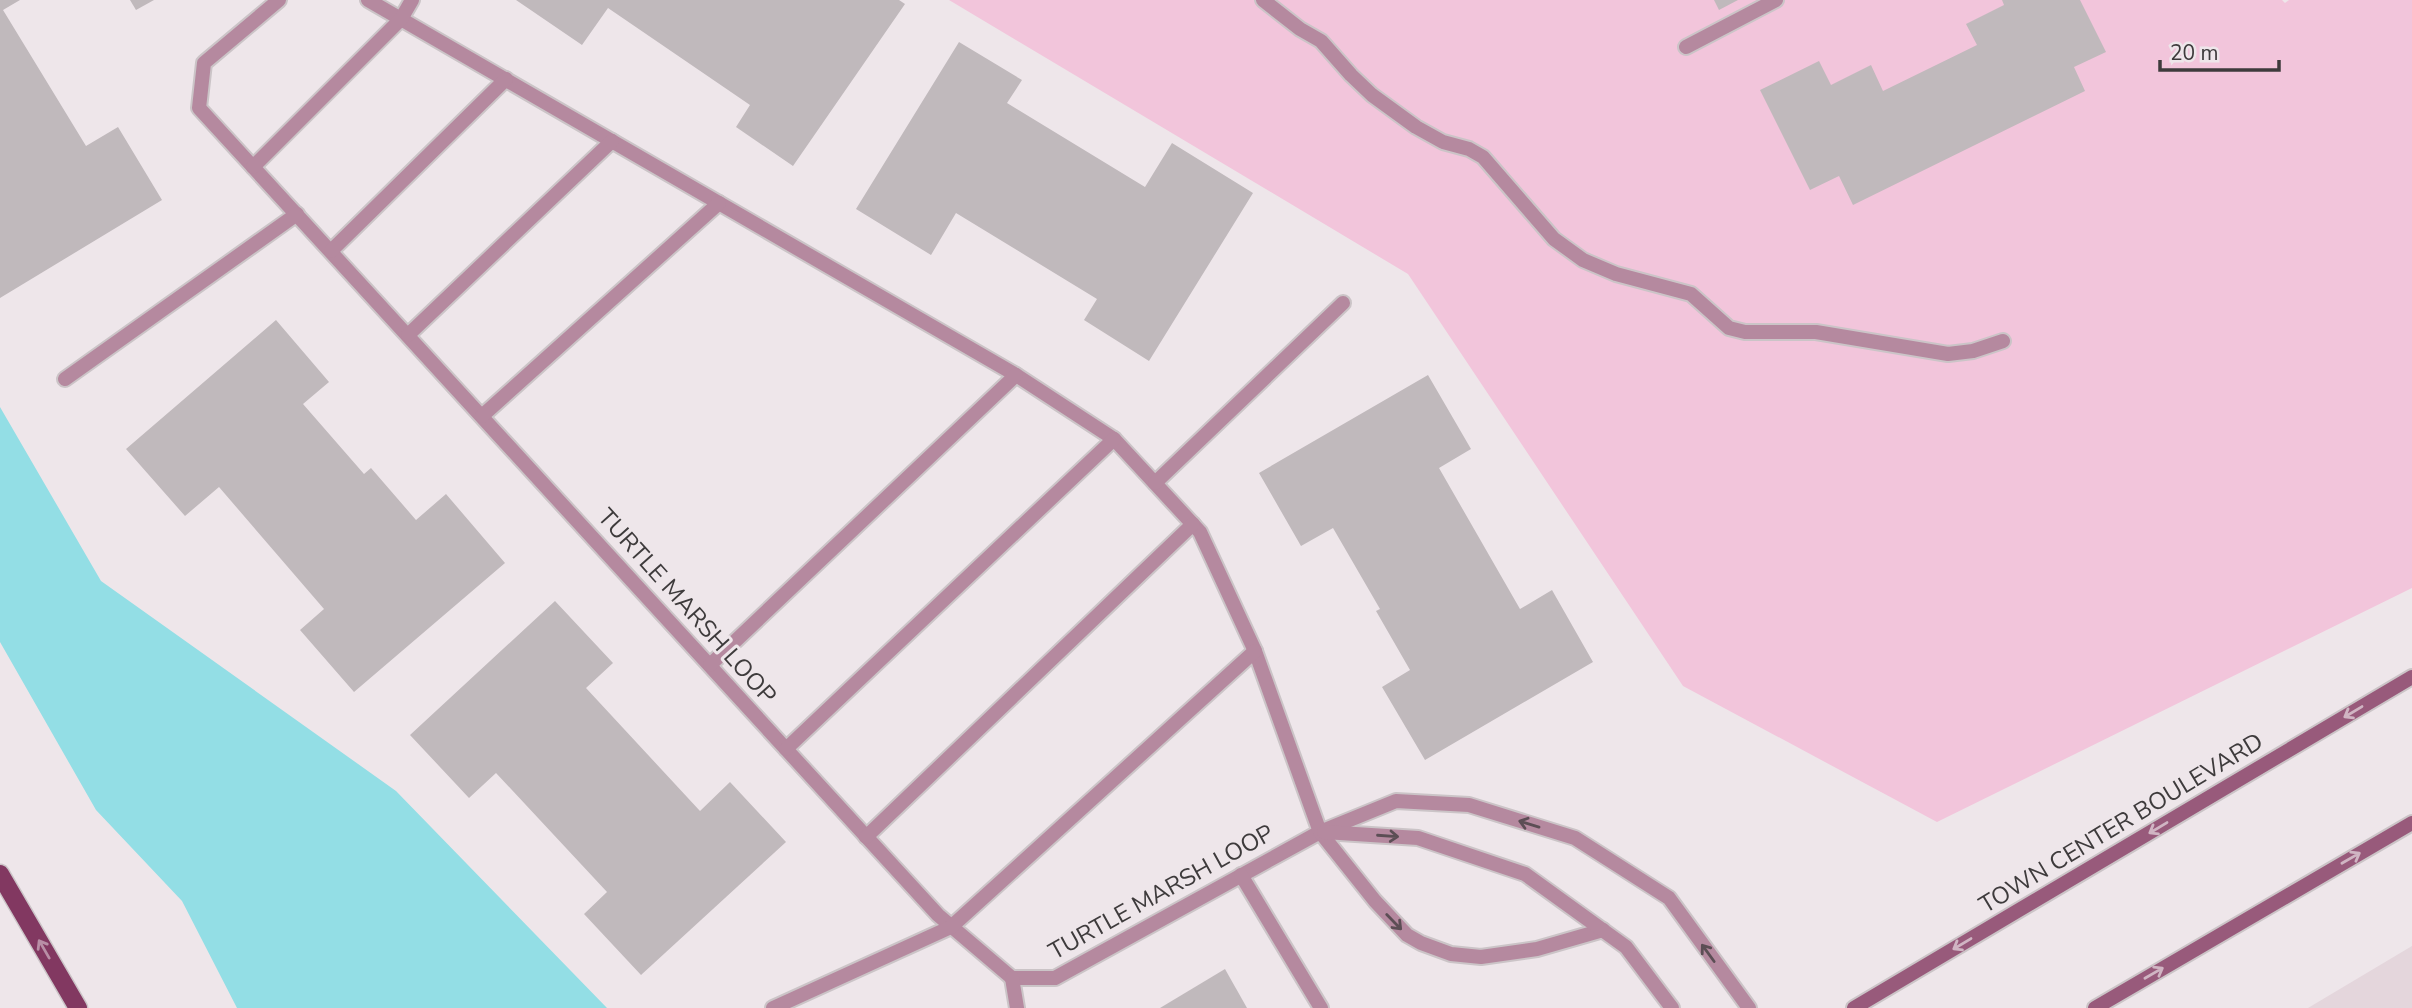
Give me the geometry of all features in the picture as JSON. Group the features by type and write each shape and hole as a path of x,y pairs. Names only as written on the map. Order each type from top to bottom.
{"main road":[{"name":"TOWN CENTER BOULEVARD","path":"1854,1008 2412,677"},
{"path":"2095,1008 2412,822"},
{"path":"0,874 78,1008"}],"lane":[{"name":"TURTLE MARSH LOOP","path":"279,0 204,63 199,108 938,915 1012,978 1055,978 1320,832 1396,801 1469,805 1575,838 1669,898 1749,1008"},
{"path":"368,0 1016,375 1114,439 1200,532 1255,651 1320,832 1407,935 1451,954 1481,957 1537,949 1603,930"},
{"path":"253,167 401,19 412,0"},
{"path":"1263,0 1300,29 1321,41 1351,75 1416,127 1443,142 1469,149 1483,157 1555,239 1583,260 1616,274 1691,294 1729,328 1745,332 1816,332 1948,354 1973,351 2003,341"},
{"path":"1686,47 1776,0"},
{"path":"331,251 506,79"},
{"path":"408,335 612,141"},
{"path":"482,416 719,203"},
{"path":"65,379 297,214"},
{"path":"1155,483 1343,303"},
{"path":"710,665 1016,375"},
{"path":"786,749 1114,439"},
{"path":"866,837 1193,524"},
{"path":"773,1008 951,927 1255,651"},
{"path":"1320,832 1418,838 1525,874 1626,947 1672,1008"},
{"path":"1241,875 1321,1008"},
{"path":"1012,978 1017,1008"}],"shaded area":[{"path":"949,0 2282,0 2285,3 2289,0 2412,0 2412,588 1937,822 1683,686 1408,274"},
{"path":"2412,946 2412,1008 2308,1008"}],"water":[{"path":"0,407 101,581 396,791 607,1008 237,1008 182,901 96,810 0,642"}],"building":[{"path":"0,0 20,0 3,10 86,146 118,127 162,200 0,298"},
{"path":"130,0 154,0 136,10"},
{"path":"516,0 899,0 905,4 793,166 736,127 750,105 608,8 582,45"},
{"path":"1714,0 1738,0 1719,10"},
{"path":"2002,0 2080,0 2106,52 2074,67 2085,91 1853,205 1839,176 1810,190 1760,90 1819,61 1831,85 1871,65 1883,91 1977,45 1966,24 2004,5"},
{"path":"959,42 1022,80 1007,103 1145,187 1172,143 1253,193 1149,361 1084,320 1097,299 956,213 931,255 856,209"},
{"path":"276,320 329,382 303,404 364,474 371,468 416,520 446,494 505,563 354,692 300,630 324,609 219,487 185,516 126,449"},
{"path":"1428,375 1471,449 1439,468 1520,609 1552,590 1593,662 1425,760 1382,687 1410,670 1376,611 1380,609 1333,528 1301,546 1259,473"},
{"path":"555,601 613,663 586,688 700,811 730,782 786,842 641,975 584,914 607,892 496,773 469,798 410,735"},
{"path":"1225,969 1247,1008 1160,1008"}]}
